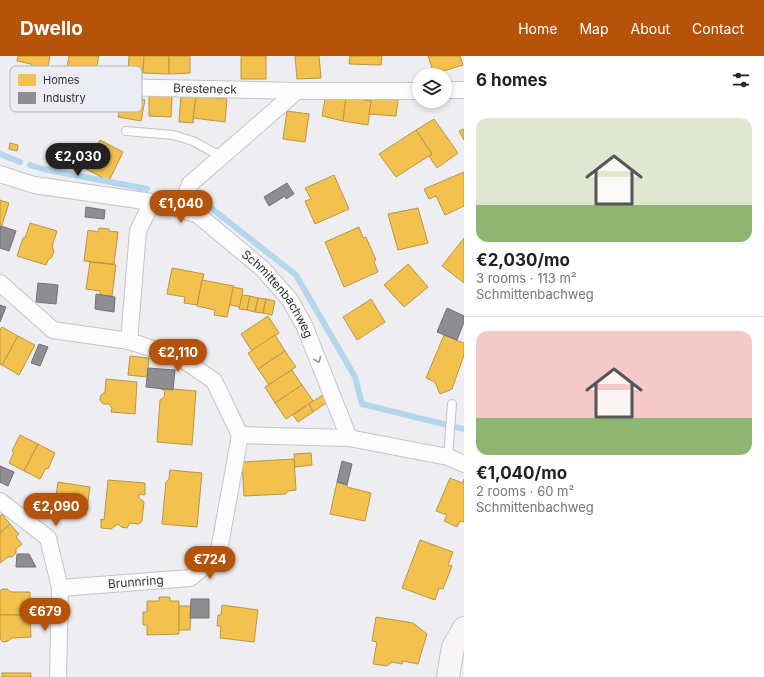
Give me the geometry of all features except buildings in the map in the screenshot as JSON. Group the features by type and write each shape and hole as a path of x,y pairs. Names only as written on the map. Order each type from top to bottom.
{"street":[{"name":"Bresteneck","path":"142,88 297,91 412,90"},
{"path":"452,90 464,90"},
{"path":"180,208 190,184 223,157 297,91"},
{"name":"Schmittenbachweg","path":"0,174 34,185 152,202 180,208 198,215 264,269 290,300 304,325 349,438"},
{"path":"129,341 138,231 152,202"},
{"path":"0,283 53,330 129,341 182,358 214,381 240,435 349,438 448,457 464,464"},
{"name":"Brunnring","path":"60,588 190,578 218,556 240,435"},
{"path":"0,500 48,538 60,588 58,677"},
{"path":"448,677 453,646 464,628"}],"lane":[{"path":"126,131 173,135 193,140 223,157"},
{"path":"448,457 452,408"}],"waterway":[{"path":"0,154 20,162"},
{"path":"30,165 43,169 147,189"},
{"path":"206,204 296,275 355,377 362,404 464,429"}]}
